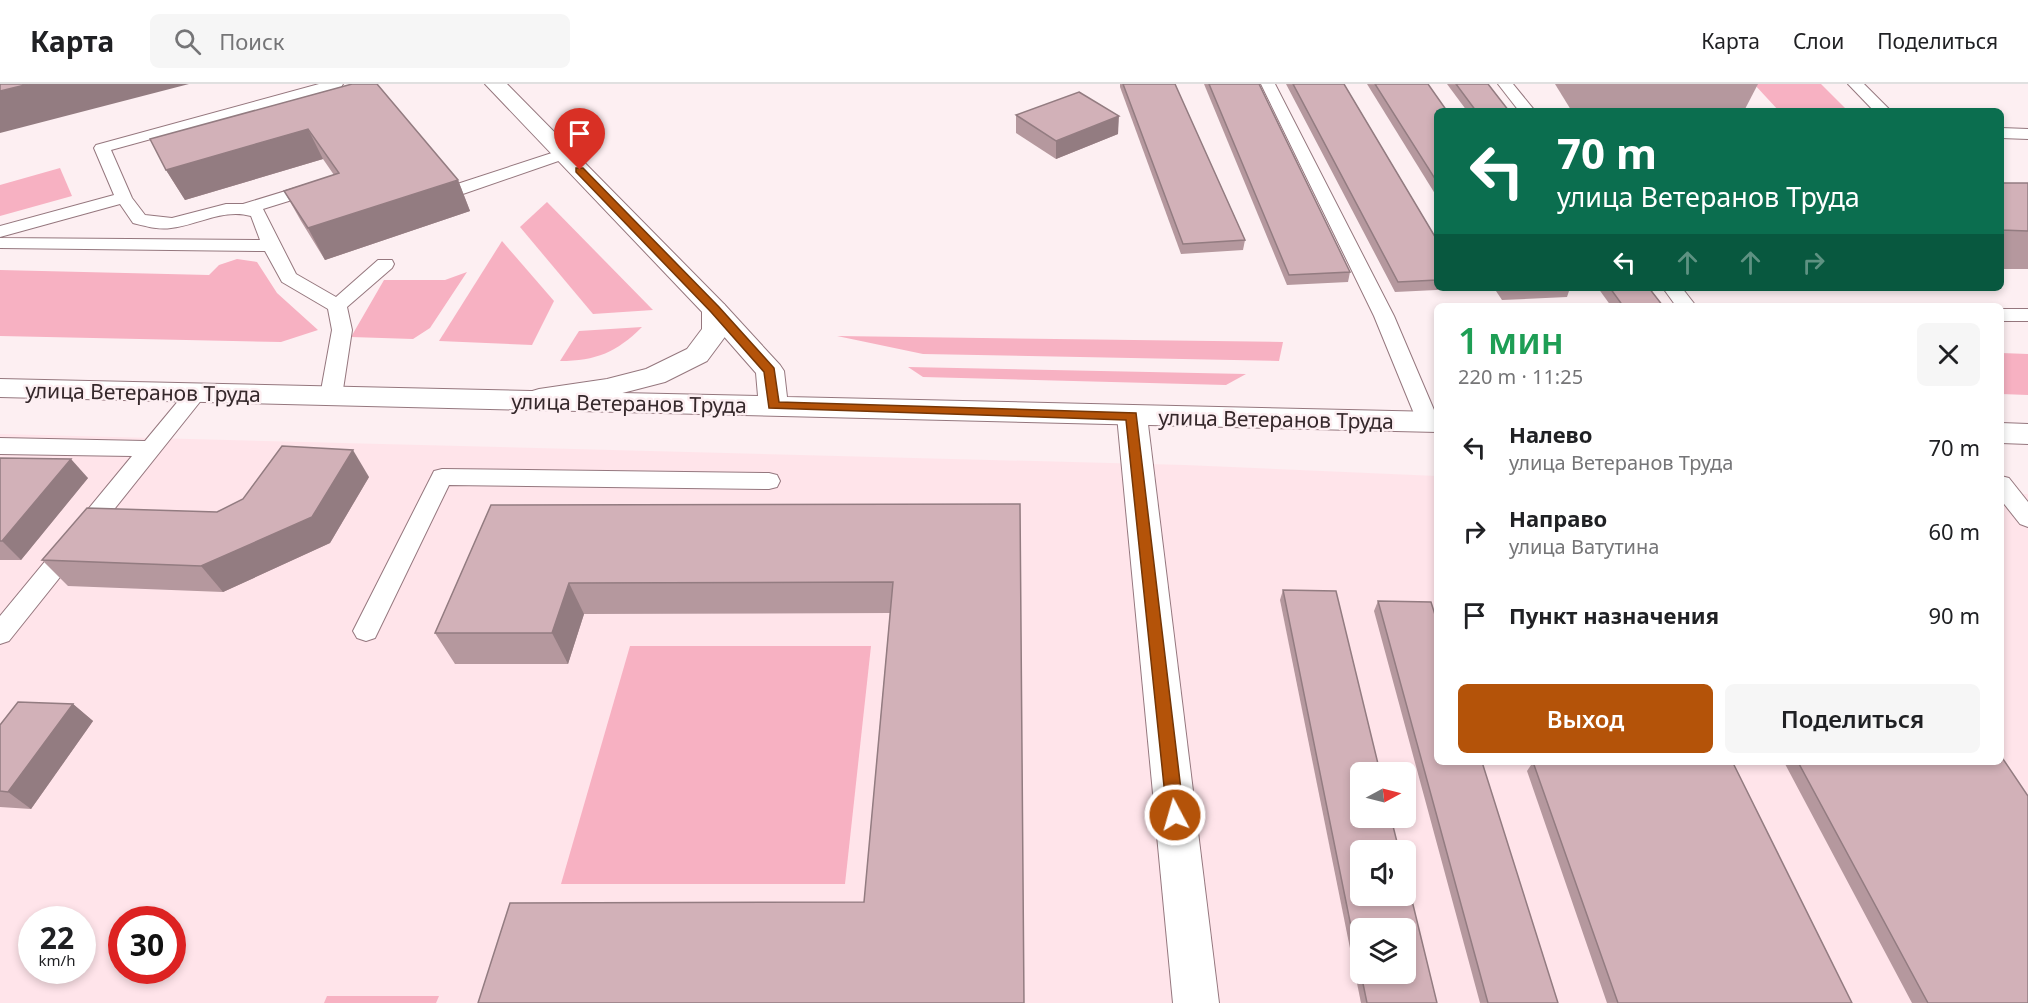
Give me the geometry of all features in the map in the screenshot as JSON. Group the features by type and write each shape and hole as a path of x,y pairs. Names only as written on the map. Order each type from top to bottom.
{"main road":[{"path":"495,84 715,310 770,371 774,406"},
{"path":"527,401 607,388 666,371 697,355 716,330 715,310"},
{"name":"улица Ветеранов Труда","path":"0,388 1132,416 1432,421"},
{"path":"1132,416 1196,1003"},
{"path":"2004,433 2028,434"}],"lane":[{"path":"315,187 248,208 234,207 169,224 151,222 139,219 124,198 102,148 336,84"},
{"path":"1268,84 1384,316 1432,421"},
{"path":"1505,84 1525,108"},
{"path":"1855,84 1880,108"},
{"path":"2004,133 2028,134"},
{"path":"454,191 564,154"},
{"path":"0,232 124,198"},
{"path":"248,208 258,213 271,246 289,278 337,306 342,330 331,396"},
{"path":"127,244 151,222"},
{"path":"0,243 271,246"},
{"path":"337,306 385,264"},
{"path":"1674,291 1684,303"},
{"path":"2004,315 2028,315"},
{"path":"0,634 196,393"},
{"path":"0,446 152,448"},
{"path":"366,631 442,477 769,481"},
{"path":"2004,488 2028,518"}],"shaded area":[{"path":"1754,84 1821,84 1845,108 1776,108"},
{"path":"60,168 72,196 0,216 0,185"},
{"path":"547,202 653,310 593,314 520,227"},
{"path":"502,241 554,301 532,345 439,341"},
{"path":"237,259 257,262 277,293 318,330 281,342 0,336 0,270 209,275 219,265"},
{"path":"467,272 430,328 413,339 351,337 384,280 445,280"},
{"path":"642,327 615,349 595,357 560,361 579,331"},
{"path":"837,336 1283,342 1279,361 923,354"},
{"path":"2004,353 2028,354 2028,395 2004,394"},
{"path":"908,367 1246,374 1226,385 923,377"},
{"path":"0,434 1185,465 1434,476 1434,765 2004,765 2004,494 2028,494 2028,1003 0,1003"},
{"path":"630,646 871,646 845,884 561,884"},
{"path":"327,996 439,996 436,1003 324,1003"}],"building":[{"path":"0,84 29,84 0,91"},
{"path":"352,84 377,84 458,180 308,228 284,191 339,173 308,129 166,170 150,139"},
{"path":"1123,84 1175,84 1245,240 1183,244"},
{"path":"1209,84 1259,84 1350,272 1289,275"},
{"path":"1293,84 1344,84 1434,235 1434,280 1398,282"},
{"path":"1375,84 1428,84 1445,108 1434,108 1434,177"},
{"path":"1456,84 1488,84 1507,108 1474,108"},
{"path":"1079,92 1119,116 1056,141 1016,115"},
{"path":"2004,183 2028,183 2028,231 2004,230"},
{"path":"1612,291 1651,291 1661,303 1621,303"},
{"path":"282,446 353,450 312,517 201,566 42,560 87,508 217,512 243,499"},
{"path":"0,458 71,459 2,541 0,541"},
{"path":"1020,504 1024,1003 478,1003 510,903 864,902 893,582 569,583 552,633 435,633 491,505"},
{"path":"1283,590 1336,591 1378,762 1350,762 1350,828 1394,828 1396,840 1350,840 1350,906 1413,906 1437,1003 1367,1003 1363,984 1416,984 1416,918 1350,918 1350,922"},
{"path":"1378,601 1431,602 1434,612 1434,765 1483,765 1558,1003 1488,1003"},
{"path":"18,702 73,704 8,792 0,791 0,725"},
{"path":"2004,760 2028,796 2028,1003 1928,1003 1800,765 2004,765"},
{"path":"1534,765 1734,765 1852,1003 1618,1003"}],"route":[{"path":"580,170 715,310 770,371 774,406 1132,416 1175,815"}]}
